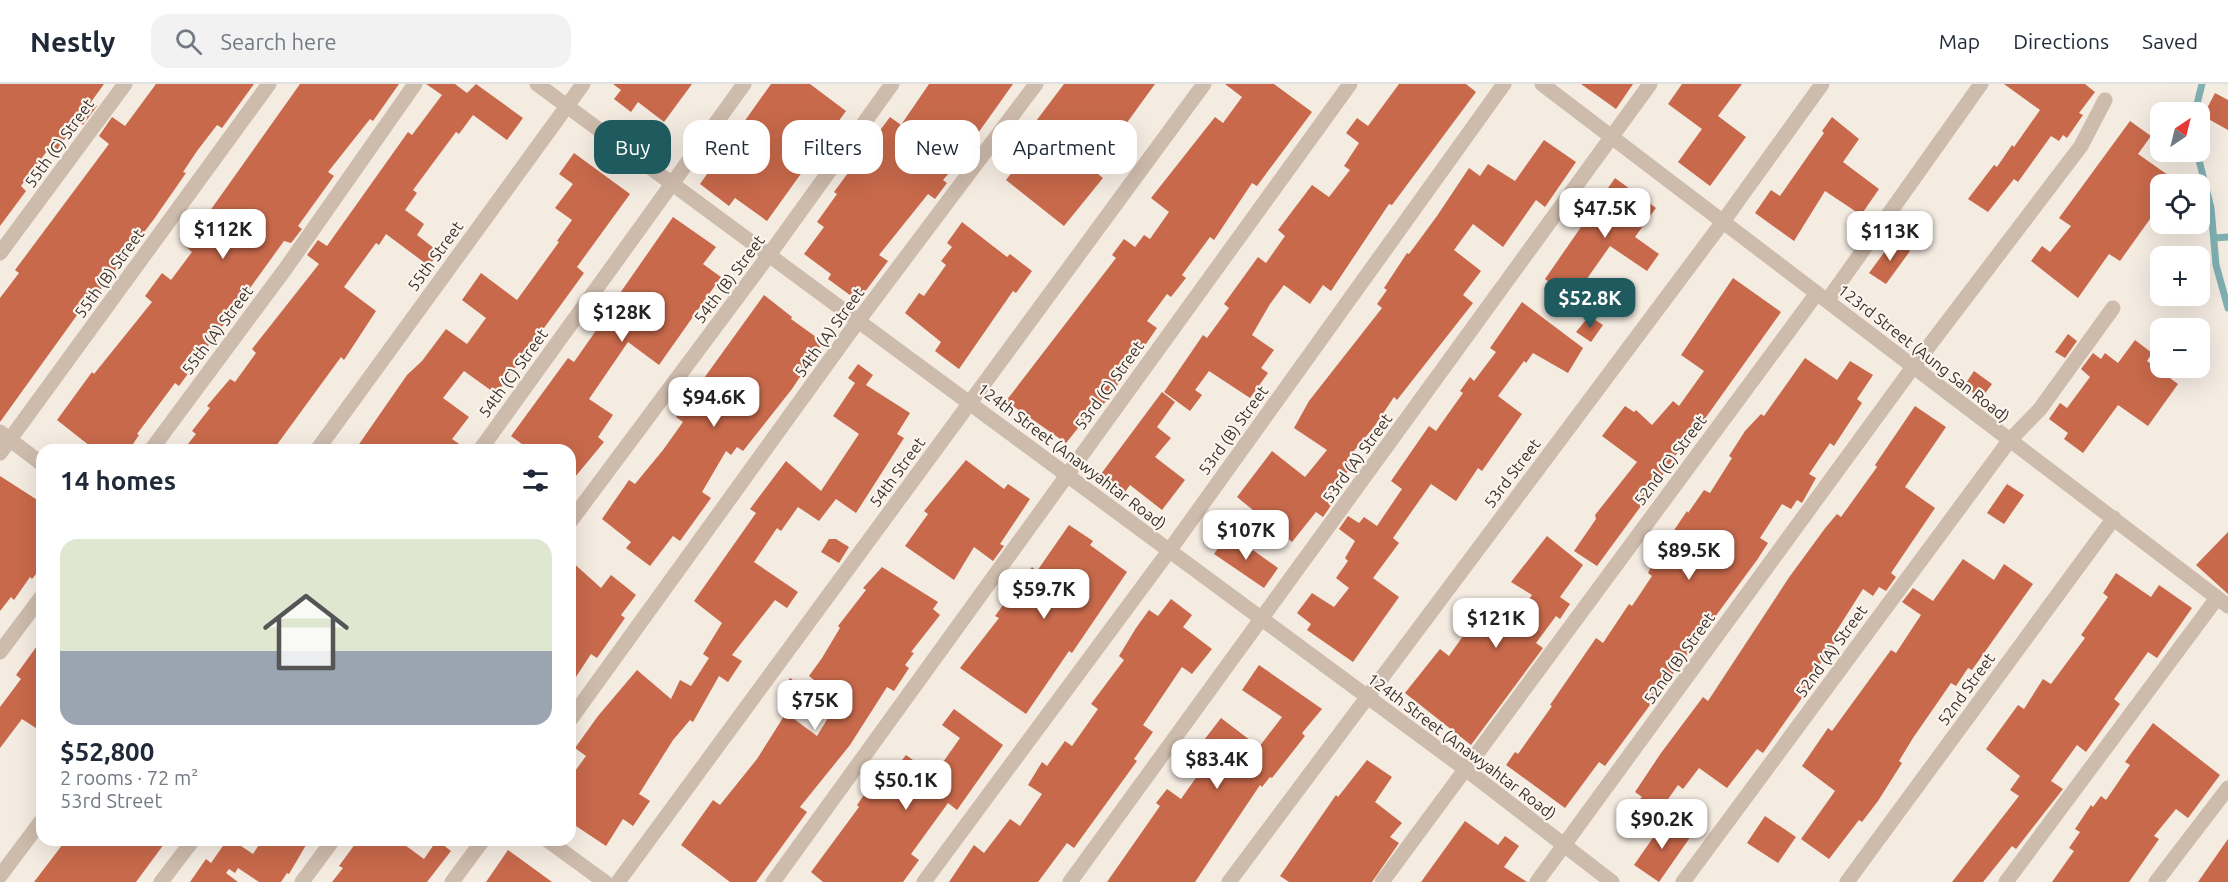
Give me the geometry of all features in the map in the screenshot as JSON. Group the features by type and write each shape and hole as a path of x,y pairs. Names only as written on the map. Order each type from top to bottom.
{"street":[{"name":"55th (C) Street","path":"0,253 125,84"},
{"name":"55th (B) Street","path":"0,453 5,436 269,84"},
{"name":"55th (A) Street","path":"155,444 286,268 416,84"},
{"name":"124th Street (Anawyahtar Road)","path":"537,84 1464,768 1612,882"},
{"name":"55th Street","path":"321,444 583,84"},
{"name":"54th (C) Street","path":"484,444 744,84"},
{"name":"54th (B) Street","path":"576,514 769,255 892,84"},
{"name":"54th (A) Street","path":"576,712 858,321 1036,84"},
{"name":"54th Street","path":"618,882 1204,84"},
{"name":"53rd (C) Street","path":"773,882 1350,84"},
{"name":"53rd (B) Street","path":"924,882 1169,551 1504,84"},
{"name":"123rd Street (Aung San Road)","path":"1542,84 2222,602"},
{"name":"53rd (A) Street","path":"1070,882 1650,84"},
{"name":"53rd Street","path":"1229,882 1722,223 1822,84"},
{"name":"52nd (C) Street","path":"1382,882 1464,768 1981,84"},
{"name":"52nd (B) Street","path":"1537,882 1913,367 2081,146 2105,100"},
{"name":"52nd (A) Street","path":"1683,882 2009,441 2040,409 2113,308"},
{"path":"5,436 36,459"},
{"name":"52nd Street","path":"1847,882 2114,518"},
{"path":"2006,882 2222,602"},
{"path":"0,652 36,604"},
{"path":"2156,882 2228,788"},
{"path":"0,876 36,828"},
{"path":"161,882 188,846"},
{"path":"302,882 329,846"},
{"path":"452,882 479,846"},
{"path":"555,846 605,882"}],"building":[{"path":"0,84 104,84 91,102 97,106 83,125 78,121 56,151 50,147 21,186 26,191 0,226"},
{"path":"156,84 254,84 222,128 217,125 197,151 183,172 186,173 154,219 83,313 80,311 0,422 0,298 19,273 15,270 109,144 99,136 112,117 125,126"},
{"path":"300,84 399,84 373,121 370,119 328,172 334,176 298,226 302,229 291,243 284,241 179,386 175,383 137,434 139,435 133,444 87,444 57,420 92,372 94,374 152,302 145,296 162,273 171,280 192,252 185,246"},
{"path":"426,84 455,84 467,93 476,84 523,118 507,140 473,115 459,134 456,132 413,190 417,193 405,210 424,224 417,235 439,252 429,266 386,234 379,245 376,243 344,287 376,311 344,360 341,357 277,444 188,444 196,434 192,431 210,408 207,406 230,379 235,382 256,353 252,349 319,264 307,255 318,240 327,246 408,132 412,135 442,95"},
{"path":"613,84 692,84 665,120 661,120 638,102 631,112 614,99 621,90"},
{"path":"771,84 810,84 846,111 840,120 782,120 782,174 801,174 767,221 735,198 729,206 700,184 707,174 770,174 770,120 745,120"},
{"path":"929,84 1013,84 980,130 980,120 904,120"},
{"path":"1064,84 1155,84 1129,120 1037,120"},
{"path":"1225,84 1274,84 1312,112 1257,186 1252,183 1214,240 1210,237 1182,275 1186,278 1171,297 1167,294 1147,321 1157,328 1103,405 1099,402 1066,443 1006,401 1116,258 1112,255 1124,239 1135,247 1144,235 1150,239 1169,212 1151,198 1215,117 1223,123 1242,97"},
{"path":"1399,84 1466,84 1476,92 1392,205 1389,204 1331,291 1323,285 1310,304 1284,285 1252,335 1274,350 1261,368 1268,373 1250,398 1209,371 1195,390 1202,395 1190,411 1164,392 1203,335 1207,338 1229,308 1224,304 1258,257 1266,263 1285,236 1278,230 1312,185 1329,197 1350,170 1344,166 1359,143 1346,133 1357,118 1368,126"},
{"path":"1581,84 1633,84 1616,109"},
{"path":"1682,84 1742,84 1718,116 1746,137 1710,186 1678,162 1702,129 1668,104"},
{"path":"2004,84 2085,84 2095,92 2079,113 2083,115 2067,138 2063,135 2059,141 2051,136 2018,182 2014,179 1988,212 1968,199 1994,165 1997,167 2012,145 2014,147 2040,110"},
{"path":"2215,93 2228,100 2228,130 2210,120 2210,103"},
{"path":"890,117 895,121 895,174 948,174 943,180 947,183 935,199 928,194 879,255 888,261 858,301 828,279 831,274 804,254 824,227 817,222 837,194 834,192 847,174 883,174 883,126"},
{"path":"1832,117 1859,139 1843,162 1879,189 1861,215 1825,191 1794,241 1755,213 1771,190 1780,196 1824,133 1822,131"},
{"path":"2130,121 2150,135 2138,154 2167,174 2150,174 2150,219 2120,261 2109,254 2078,298 2031,261 2042,246 2050,252 2071,226 2059,218"},
{"path":"1544,140 1576,162 1545,207 1536,200 1503,247 1473,224 1454,250 1481,271 1463,295 1473,303 1397,400 1394,397 1374,427 1347,459 1353,464 1327,501 1332,504 1323,517 1316,512 1292,542 1237,497 1272,451 1305,477 1327,450 1294,428 1309,401 1382,308 1377,304 1387,290 1384,288 1469,168 1480,176 1488,164 1515,181"},
{"path":"574,153 594,168 594,174 603,174 630,194 577,267 584,273 496,394 464,371 443,398 469,417 452,439 459,444 359,444 407,375 422,361 446,329 467,344 486,318 462,300 481,273 517,300 572,220 555,208 573,184 559,174"},
{"path":"1011,174 1098,174 1103,178 1064,226 1006,180"},
{"path":"1615,178 1656,208 1635,237 1659,254 1647,271 1610,246 1572,300 1545,279"},
{"path":"673,217 716,247 703,264 721,277 659,365 628,342 589,399 613,415 598,437 604,442 576,476 576,444 522,444 511,436 568,358 574,362 602,322 595,317 606,302 611,306"},
{"path":"962,222 1007,257 1010,254 1032,271 1016,293 1013,291 959,369 935,351 941,342 905,313 919,293 924,296 946,265 941,261 952,247 947,243"},
{"path":"1894,239 1910,251 1886,284 1869,273"},
{"path":"1733,278 1781,312 1704,420 1701,417 1652,491 1597,566 1574,551 1596,519 1595,515 1637,462 1602,436 1625,406 1634,412 1636,410 1652,425 1673,401 1679,406 1704,371 1681,355"},
{"path":"764,295 792,317 791,319 823,342 792,389 743,451 737,447 731,455 726,451 702,492 711,498 680,541 673,536 650,566 626,548 631,542 602,519 629,480 635,484 663,450 683,422 676,417"},
{"path":"1522,302 1583,348 1568,373 1533,353 1526,363 1524,361 1498,396 1522,414 1482,471 1478,468 1456,501 1431,484 1393,538 1399,543 1373,578 1399,597 1353,662 1307,630 1311,624 1297,613 1312,593 1334,607 1349,588 1336,578 1348,561 1345,558 1355,541 1339,529 1348,516 1359,523 1364,517 1377,526 1402,489 1391,481 1429,426 1436,431 1463,393 1460,391 1470,377 1474,381 1496,352 1490,348"},
{"path":"1589,316 1603,325 1591,342 1576,332"},
{"path":"2068,334 2077,341 2065,358 2055,352"},
{"path":"2135,340 2150,351 2147,361 2150,363 2150,378 2170,378 2178,384 2148,426 2118,405 2083,453 2064,439 2068,433 2049,419 2060,403 2067,408 2090,377 2081,369 2093,353 2101,359 2105,353 2118,363"},
{"path":"1805,358 1837,380 1850,361 1873,375 1857,399 1862,403 1834,446 1830,443 1809,474 1816,478 1802,503 1797,500 1791,509 1782,504 1760,538 1768,543 1757,560 1605,766 1599,762 1565,808 1506,765 1515,752 1518,754 1596,638 1603,643 1629,604 1632,606 1652,576 1648,573 1654,560 1687,511 1688,513 1704,490 1710,493 1732,458 1729,456 1745,431 1761,414 1764,416"},
{"path":"858,364 873,375 866,385 910,413 897,434 904,438 856,513 836,499 819,521 798,507 781,531 777,528 754,562 798,592 787,608 775,600 732,655 742,661 728,682 719,676 693,722 690,720 673,740 639,794 650,801 633,826 623,819 606,846 576,826 576,770 586,756 576,747 598,716 637,670 671,699 680,680 691,686 709,658 703,654 722,623 694,601 756,513 750,509 786,461 821,491 859,434 833,416 855,383 848,378"},
{"path":"1974,371 1992,384 1981,399 1964,386"},
{"path":"1162,392 1175,402 1157,427 1171,438 1155,457 1185,480 1162,510 1130,485 1125,492 1101,474"},
{"path":"1915,406 1946,427 1905,487 1935,508 1891,573 1896,577 1886,591 1879,587 1873,596 1863,589 1832,638 1836,641 1818,667 1821,669 1763,753 1757,749 1727,788 1699,768 1683,789 1678,785 1659,812 1640,799 1642,797 1635,792 1703,697 1708,701 1790,576 1837,514 1841,517 1877,467 1875,465"},
{"path":"966,460 1004,489 1008,484 1030,499 1000,544 1004,546 993,561 974,547 954,580 905,546 928,514 924,511"},
{"path":"0,476 36,499 36,574 32,579 30,577 14,600 11,597 0,611"},
{"path":"2007,484 2024,495 2004,524 1987,513"},
{"path":"1069,525 1093,541 1090,545 1127,572 1072,653 1069,651 1026,714 960,668 999,618 995,616 1020,582 1032,567 1037,571"},
{"path":"2228,532 2228,594 2196,565"},
{"path":"1229,533 1278,568 1264,588 1214,554"},
{"path":"1547,536 1583,565 1560,597 1570,604 1560,619 1556,616 1536,643 1543,648 1471,745 1405,693 1440,649 1449,656 1484,606 1511,625 1532,595 1511,582"},
{"path":"829,539 836,539 849,547 839,563 821,552"},
{"path":"1963,559 1994,580 2004,564 2033,584 1972,670 1968,668 1956,686 1951,683 1913,738 1899,761 1902,763 1878,801 1862,822 1859,820 1829,859 1801,839 1835,791 1802,766 1828,728 1832,731 1891,650 1896,653 1921,615 1902,602 1913,588 1933,601"},
{"path":"576,565 601,588 611,575 636,595 621,615 625,618 597,658 591,654 576,677"},
{"path":"882,567 938,602 933,609 940,615 911,652 914,653 905,665 909,668 894,691 887,687 850,745 800,807 807,812 756,882 730,882 681,845 713,800 720,805 757,759 786,713 817,736 839,700 809,676 840,628 838,626 866,590 863,588"},
{"path":"2116,573 2151,597 2159,585 2192,608 2157,658 2148,652 2114,699 2120,704 2086,752 2077,745 2051,781 2063,789 2016,849 2012,846 1983,882 1952,882 2019,796 2010,790 2020,776 1986,749 2018,705 2024,709 2043,679 2051,684 2085,638 2081,635 2108,597 2103,593"},
{"path":"1171,599 1192,615 1183,627 1212,649 1192,674 1182,667 1143,725 1153,732 1134,759 1137,761 1074,848 1067,843 1038,882 949,882 974,845 984,853 1010,819 1020,826 1042,794 1028,785 1042,762 1047,766 1065,741 1072,746 1098,709 1091,704 1124,660 1119,656 1136,628 1149,610 1158,616"},
{"path":"36,647 36,728 22,719 0,748 0,707 21,679 16,675"},
{"path":"1259,665 1322,709 1302,733 1305,736 1272,778 1270,777 1262,787 1260,785 1195,882 1107,882 1160,806 1156,803 1167,789 1181,799 1207,762 1194,753 1221,718 1259,747 1282,717 1242,690"},
{"path":"790,678 807,690 797,703 781,693"},
{"path":"954,709 1003,745 957,810 948,803 911,854 919,860 903,882 823,882 811,872 859,807 857,805 869,788 872,791 882,778 886,781 906,755 934,775 960,738 942,725"},
{"path":"2153,723 2220,775 2188,818 2176,809 2154,836 2159,839 2129,882 2052,882 2074,851 2069,848 2080,832 2075,829 2091,805 2093,807 2101,796 2106,800 2130,765 2125,762"},
{"path":"1367,760 1392,777 1375,802 1402,823 1390,837 1399,843 1372,882 1289,882 1280,876 1336,795 1338,797"},
{"path":"1765,816 1796,837 1778,863 1747,843"},
{"path":"1666,819 1691,836 1659,882 1634,865"},
{"path":"1465,821 1498,845 1505,836 1519,846 1504,867 1527,882 1421,882"},
{"path":"2228,839 2228,882 2198,882"},
{"path":"61,846 163,846 136,882 34,882"},
{"path":"223,846 241,846 253,854 258,846 305,846 289,874 287,873 281,882 259,882 238,868 235,873 229,869 226,873 238,882 190,882 206,859 211,863"},
{"path":"354,846 406,846 424,859 433,846 445,846 451,851 427,882 332,882 343,868 339,866"},
{"path":"508,850 537,871 552,882 486,882"}],"waterway":[{"path":"2198,102 2202,84"},
{"path":"2200,162 2211,208 2216,265 2228,308"},
{"path":"2215,238 2228,237"}]}
